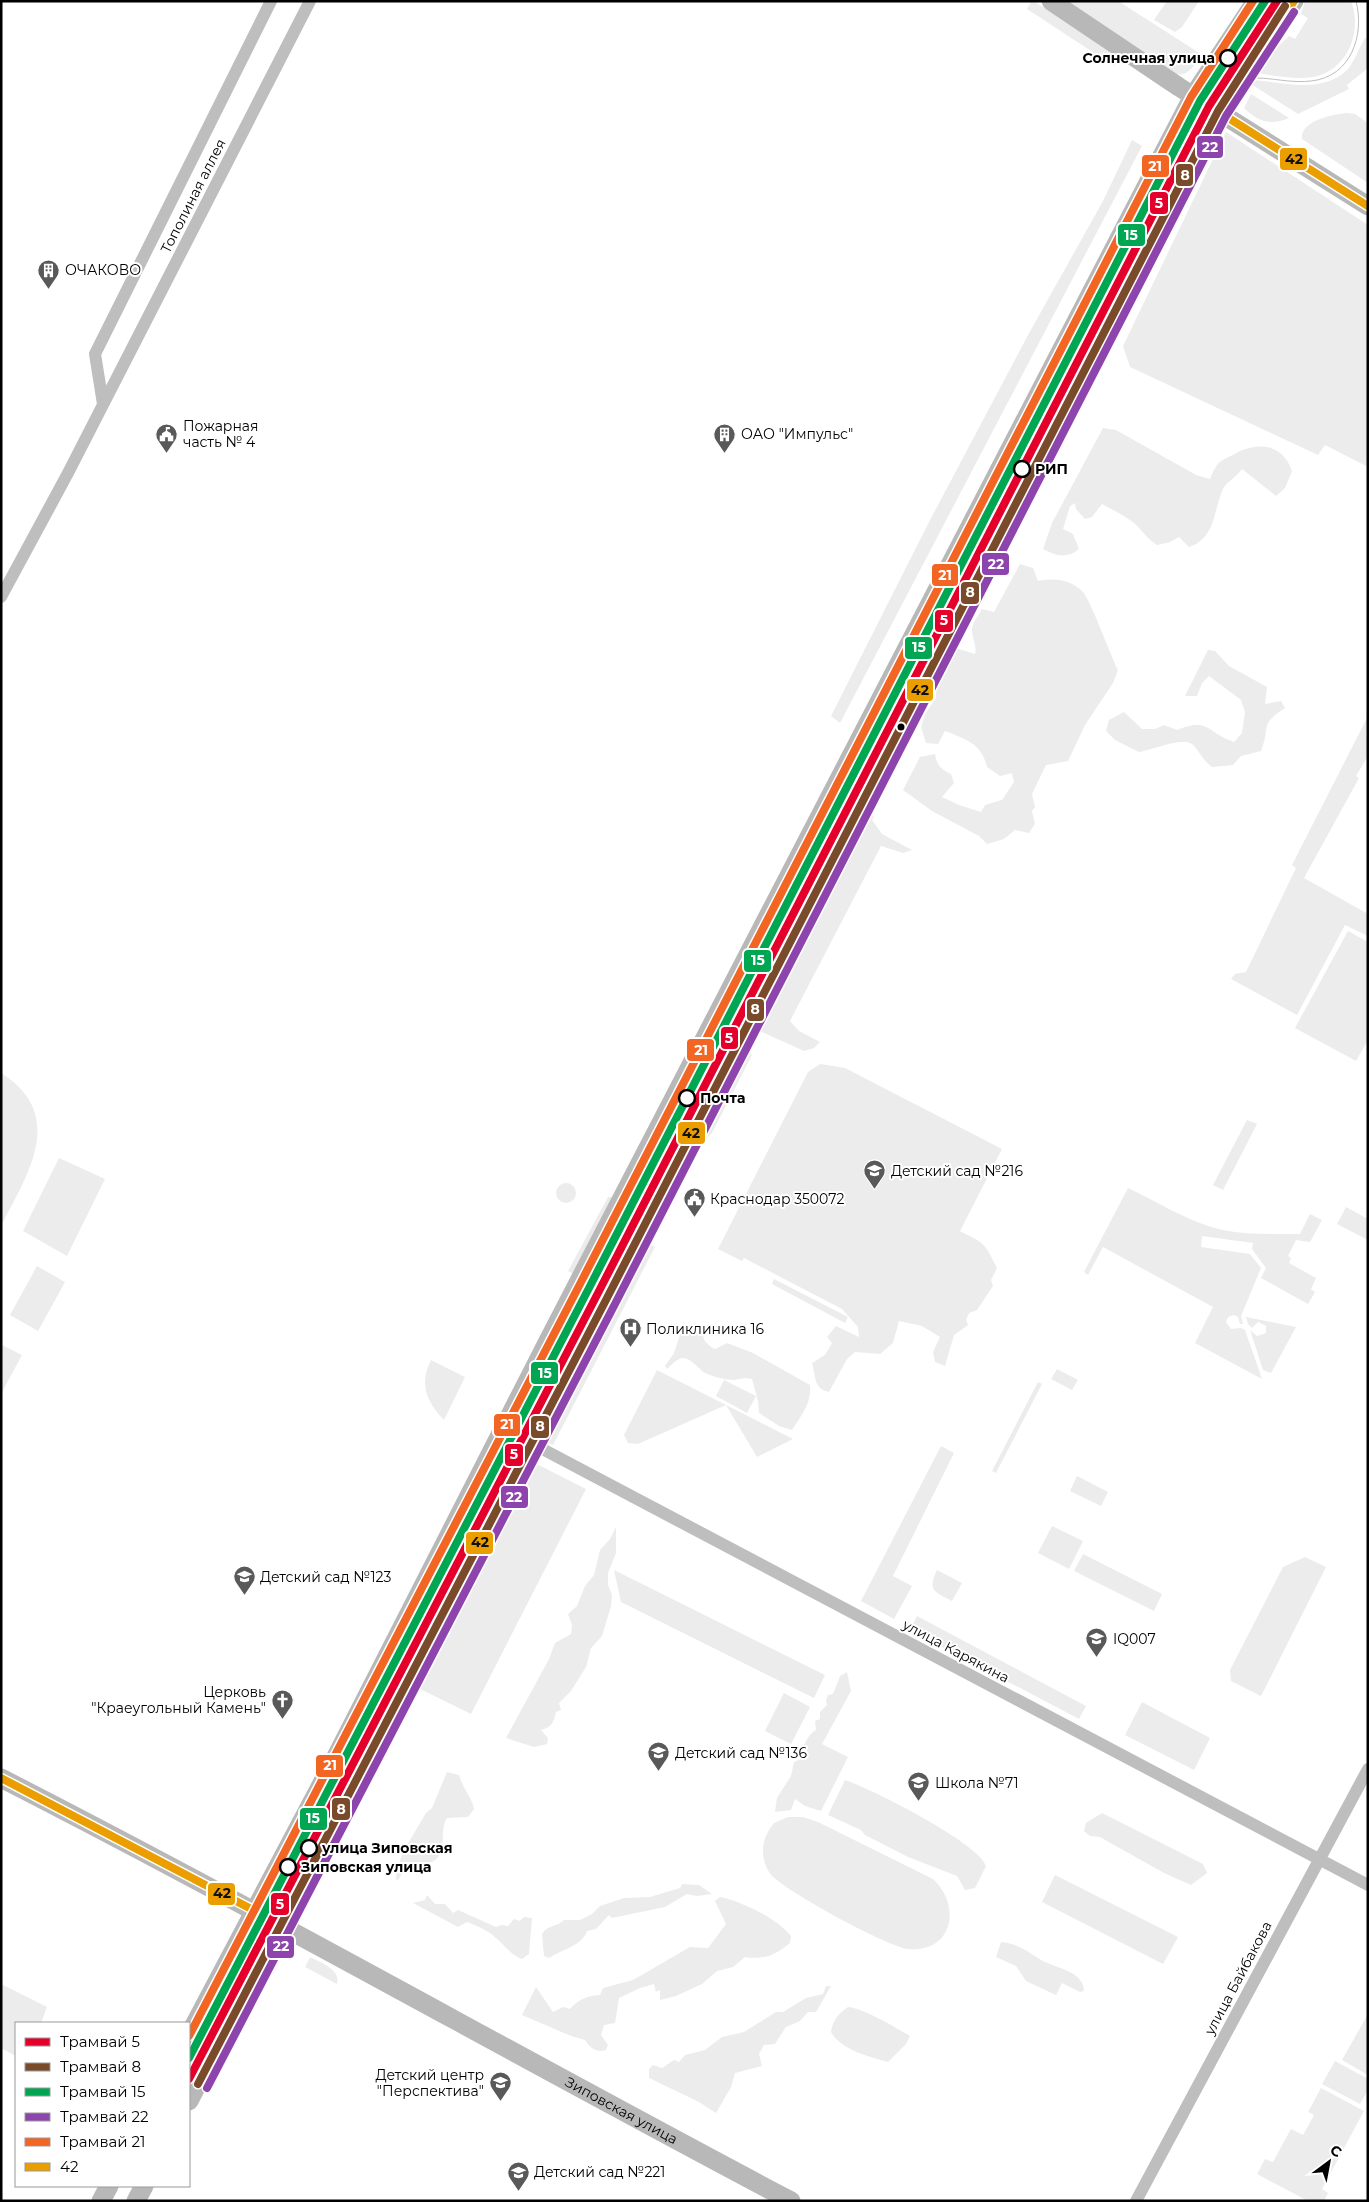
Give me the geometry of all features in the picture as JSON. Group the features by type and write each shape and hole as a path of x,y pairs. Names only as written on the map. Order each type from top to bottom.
{"street":[{"name":"Тополиная аллея","path":"102,404 95,354 271,1"},
{"name":"Тополиная аллея","path":"1,597 68,473 310,1"},
{"path":"1051,1 1193,96 1368,206"},
{"path":"190,2033 1193,96 1256,1"},
{"path":"190,2099 282,1925 1219,112 1294,1"},
{"path":"1079,316 1106,331"},
{"path":"1067,338 1094,353"},
{"path":"719,1012 746,1026"},
{"path":"708,1032 736,1047"},
{"path":"549,1339 576,1354"},
{"path":"539,1360 566,1375"},
{"name":"улица Карякина","path":"531,1443 1368,1886"},
{"path":"455,1521 482,1536"},
{"name":"улица Байбакова","path":"1136,2201 1368,1769"},
{"name":"Зиповская улица","path":"1,1778 282,1925 500,2046 791,2201"},
{"path":"101,2201 108,2187"},
{"path":"136,2201 143,2187"}],"shaded area":[{"path":"1068,1 1118,1 1201,54 1188,72 1176,74"},
{"path":"1167,1 1199,1 1182,27 1175,32 1154,20"},
{"path":"1305,1 1351,1 1355,25 1349,48 1343,58 1335,67 1313,77 1293,78 1259,73 1268,56 1289,36 1295,39 1308,18 1301,14"},
{"path":"1031,2 1035,2 1119,57 1117,64 1114,66 1027,9"},
{"path":"1365,38 1368,39 1368,68 1347,85 1349,89 1298,114 1251,84 1254,80 1301,85 1324,83 1348,69"},
{"path":"1251,94 1289,118 1271,122 1254,117 1244,108"},
{"path":"1347,113 1355,114 1368,123 1368,183 1302,139 1306,127 1312,123 1326,117"},
{"path":"1226,132 1368,225 1368,467 1325,445 1318,455 1130,367 1123,346"},
{"path":"1132,140 1142,146 840,723 831,716 929,522 1028,335 1103,201"},
{"path":"1103,428 1116,430 1196,475 1210,479 1221,461 1240,451 1258,447 1267,447 1282,454 1292,471 1285,488 1276,496 1242,469 1223,489 1209,530 1198,543 1189,547 1179,537 1170,542 1157,545 1130,520 1102,504 1092,517 1085,519 1076,509 1075,503 1070,506 1063,529 1073,534 1079,549 1070,554 1057,555 1043,549 1052,523"},
{"path":"1020,564 1033,568 1038,581 1061,580 1072,584 1082,591 1095,615 1118,670 1113,683 1085,725 1068,761 1046,765 1032,794 1035,807 1032,811 1035,824 1029,833 1015,830 1004,839 987,844 979,836 932,811 903,790 920,757 935,754 938,764 942,769 951,774 954,783 942,797 959,805 981,812 985,805 1002,800 1014,782 1012,773 1000,776 987,767 985,759 972,743 945,731 938,744 926,743 921,727 925,714 936,698 936,676 947,649 959,649 975,654 972,629 975,620 982,609 994,612"},
{"path":"1208,650 1215,651 1229,666 1267,687 1265,704 1281,701 1285,708 1269,722 1261,751 1241,756 1233,765 1212,767 1192,744 1187,742 1174,743 1139,752 1115,740 1106,731 1109,720 1124,712 1142,729 1155,729 1164,725 1177,730 1196,725 1207,728 1234,742 1242,733 1245,712 1241,700 1209,676 1202,683 1197,696 1185,696"},
{"path":"1368,716 1368,756 1356,776 1359,778 1304,878 1368,914 1368,936 1345,925 1297,1015 1231,979 1235,974 1246,972 1296,868 1292,865"},
{"path":"867,811 874,817 872,820 882,834 912,850 903,853 881,846 790,1021 799,1031 820,1042 814,1048 804,1051 753,1028"},
{"path":"1348,931 1368,942 1368,1040 1356,1061 1295,1028"},
{"path":"743,1048 752,1055 712,1133 705,1140 693,1138"},
{"name":"Детский сад №216","path":"820,1064 845,1068 1002,1149 960,1231 983,1245 989,1253 997,1268 991,1280 993,1286 977,1310 969,1313 966,1320 968,1325 954,1335 945,1366 935,1362 933,1352 940,1337 922,1326 899,1321 893,1343 880,1354 855,1352 847,1359 829,1392 818,1385 812,1363 825,1355 832,1343 827,1337 836,1326 859,1337 858,1327 842,1309 744,1258 742,1261 718,1249 808,1072"},
{"path":"1,1073 21,1090 33,1107 37,1126 36,1146 30,1166 1,1226"},
{"path":"1247,1120 1257,1124 1223,1190 1213,1185"},
{"path":"685,1153 693,1163 659,1227 655,1213"},
{"path":"59,1158 105,1179 67,1256 23,1231"},
{"path":"566,1183 573,1186 576,1193 573,1200 566,1203 559,1200 556,1193 559,1186"},
{"path":"1128,1188 1174,1212 1211,1227 1232,1232 1300,1234 1310,1214 1322,1220 1310,1242 1296,1240 1288,1256 1291,1258 1289,1263 1316,1278 1311,1289 1315,1292 1308,1304 1261,1278 1266,1268 1252,1249 1253,1243 1202,1236 1201,1247 1250,1254 1261,1268 1241,1316 1243,1324 1240,1324 1238,1317 1234,1315 1228,1317 1226,1322 1231,1329 1241,1328 1245,1330 1262,1379 1195,1343 1213,1307 1103,1247 1088,1275 1084,1272"},
{"path":"608,1197 614,1197 574,1274 568,1271"},
{"path":"1346,1207 1368,1219 1368,1240 1337,1224"},
{"path":"641,1239 655,1247 553,1445 538,1438"},
{"path":"37,1266 65,1282 38,1331 10,1315"},
{"path":"774,1279 848,1317 845,1323 772,1284"},
{"path":"1246,1317 1296,1327 1271,1373 1263,1370 1250,1330 1257,1336 1266,1333 1266,1326 1258,1322 1252,1328 1248,1324"},
{"path":"694,1323 703,1327 704,1340 715,1349 727,1343 753,1353 810,1385 808,1403 792,1430 779,1426 759,1413 752,1379 730,1380 715,1377 683,1358 677,1360 667,1369 665,1366 674,1353 682,1329"},
{"path":"2,1345 22,1355 1,1394 1,1347"},
{"path":"431,1360 465,1377 444,1420 433,1406 426,1392 425,1377"},
{"path":"1057,1369 1078,1380 1072,1390 1051,1379"},
{"path":"657,1370 726,1405 638,1444 628,1443 624,1435"},
{"path":"724,1380 756,1396 747,1413 716,1396"},
{"path":"1038,1382 1042,1384 996,1473 992,1471"},
{"path":"726,1405 793,1439 757,1457"},
{"path":"941,1446 954,1453 893,1576 912,1586 894,1619 861,1601"},
{"path":"527,1459 586,1489 471,1714 412,1685"},
{"path":"1077,1476 1108,1492 1101,1506 1070,1491"},
{"path":"1052,1526 1083,1541 1069,1569 1038,1553"},
{"path":"616,1527 616,1553 608,1573 608,1585 612,1595 611,1606 602,1636 591,1648 586,1667 571,1691 559,1703 561,1710 556,1712 552,1724 541,1730 548,1738 547,1744 534,1747 506,1738 549,1659 555,1643 571,1634 572,1625 568,1614 577,1606 585,1586 594,1575 600,1550 610,1539"},
{"path":"1083,1554 1162,1594 1154,1611 1074,1571"},
{"path":"1305,1557 1326,1567 1261,1696 1231,1681 1230,1670 1283,1567"},
{"path":"614,1570 825,1675 814,1698 621,1602"},
{"path":"937,1570 962,1583 952,1601 934,1590 933,1582"},
{"path":"917,1616 1086,1706 1079,1719 910,1630"},
{"path":"847,1672 851,1691 822,1744 848,1757 821,1811 805,1806 795,1799 791,1810 775,1812 777,1798 791,1776 794,1762 801,1759 807,1739 816,1730 815,1721 820,1719 820,1712 827,1705 828,1695 833,1694 840,1676"},
{"path":"784,1693 810,1707 791,1744 765,1731"},
{"path":"1142,1702 1210,1738 1194,1770 1125,1735"},
{"path":"447,1772 459,1775 474,1809 468,1817 447,1818 443,1830 442,1850 439,1855 435,1860 427,1864 409,1862 398,1880 396,1879 397,1868 404,1850 426,1813 432,1808"},
{"path":"845,1780 922,1817 965,1844 979,1856 986,1866 975,1888 965,1890 957,1876 908,1857 865,1835 861,1830 828,1815"},
{"path":"1102,1813 1203,1864 1207,1873 1191,1885 1164,1873 1100,1837 1090,1836 1084,1831 1086,1823"},
{"path":"788,1817 803,1817 818,1822 933,1879 942,1890 948,1902 950,1914 948,1926 943,1936 935,1944 923,1948 908,1949 897,1946 834,1916 777,1880 766,1866 763,1847 767,1834 774,1823"},
{"path":"1055,1875 1178,1937 1163,1964 1042,1902"},
{"path":"682,1884 699,1885 712,1894 697,1896 687,1894 665,1907 612,1918 609,1915 596,1929 587,1931 585,1936 576,1944 549,1958 544,1956 542,1934 549,1927 564,1920 580,1920 592,1914 600,1906 624,1898 650,1897 680,1888"},
{"path":"427,1895 435,1904 445,1904 453,1913 458,1910 496,1927 508,1926 514,1919 520,1921 524,1917 532,1918 529,1954 522,1959 511,1953 493,1935 482,1928 467,1922 458,1927 413,1903 425,1900"},
{"path":"720,1897 729,1899 768,1917 791,1936 790,1943 769,1956 758,1958 745,1957 733,1967 717,1971 702,1984 676,1996 660,2000 660,1990 656,1992 654,1984 619,1998 615,2023 604,2025 601,2035 608,2045 606,2050 596,2050 585,2040 522,2015 536,1987 553,2012 563,2007 570,2009 584,1999 600,1995 603,1988 633,1980 690,1947 708,1948 726,1924 715,1901"},
{"path":"1001,1942 1017,1946 1041,1960 1068,1971 1083,1984 1084,1991 1080,1992 1062,1983 1056,1995 1026,1981 1016,1966 996,1957"},
{"path":"310,1957 333,1970 336,1974 337,1984 305,1967"},
{"path":"1,1984 47,2007 41,2022 15,2022 15,2055 1,2048"},
{"path":"826,1986 831,1986 816,2012 808,2012 800,2021 786,2027 775,2044 764,2045 759,2054 762,2066 735,2073 731,2087 716,2113 699,2102 649,2078 649,2069 653,2065 662,2068 674,2060 679,2062 685,2055 705,2050 722,2037 744,2032 776,2012 783,2012 806,1998 823,1994"},
{"path":"848,2007 871,2015 910,2036 906,2044 888,2062 856,2052 842,2044 831,2032 836,2018"},
{"path":"1368,2014 1368,2075 1342,2060"},
{"path":"1335,2061 1368,2079 1368,2090 1360,2104 1322,2084"},
{"path":"1321,2088 1364,2111 1322,2189 1328,2193 1324,2201 1308,2201 1257,2174 1265,2159 1273,2162 1291,2129 1303,2135 1314,2115 1308,2112"}],"tram line":[{"name":"21","path":"190,2034 580,1284 1191,97 1253,1"},
{"name":"15","path":"190,2056 589,1288 1200,101 1265,1"},
{"name":"5","path":"190,2077 598,1293 1209,106 1277,1"},
{"path":"1217,92 1229,84 1252,78 1298,82 1325,78 1336,72 1352,52 1356,40 1358,27 1356,1"},
{"name":"8","path":"198,2084 607,1298 1218,111 1285,6"},
{"name":"22","path":"207,2088 616,1302 1226,116 1294,12"}],"transit line":[{"name":"42","path":"1,1778 282,1925 1219,112 1294,1"},
{"name":"42","path":"1219,112 1368,206"}],"place":[{"name":"Солнечная улица","path":"1228,58"},
{"name":"ОЧАКОВО","path":"49,289"},
{"name":"Пожарная часть № 4","path":"167,453"},
{"name":"ОАО \"Импульс\"","path":"725,453"},
{"name":"РИП","path":"1022,469"},
{"name":"Почта","path":"687,1098"},
{"name":"Детский сад №216","path":"875,1190"},
{"name":"Краснодар 350072","path":"694,1218"},
{"name":"Поликлиника 16","path":"630,1348"},
{"name":"Детский сад №123","path":"244,1596"},
{"name":"IQ007","path":"1097,1658"},
{"name":"Церковь \"Краеугольный Камень\"","path":"282,1719"},
{"name":"Детский сад №136","path":"659,1772"},
{"name":"Школа №71","path":"919,1802"},
{"name":"улица Зиповская","path":"309,1848"},
{"name":"Зиповская улица","path":"288,1867"},
{"name":"Детский центр \"Перспектива\"","path":"500,2102"},
{"name":"Детский сад №221","path":"518,2191"}]}
